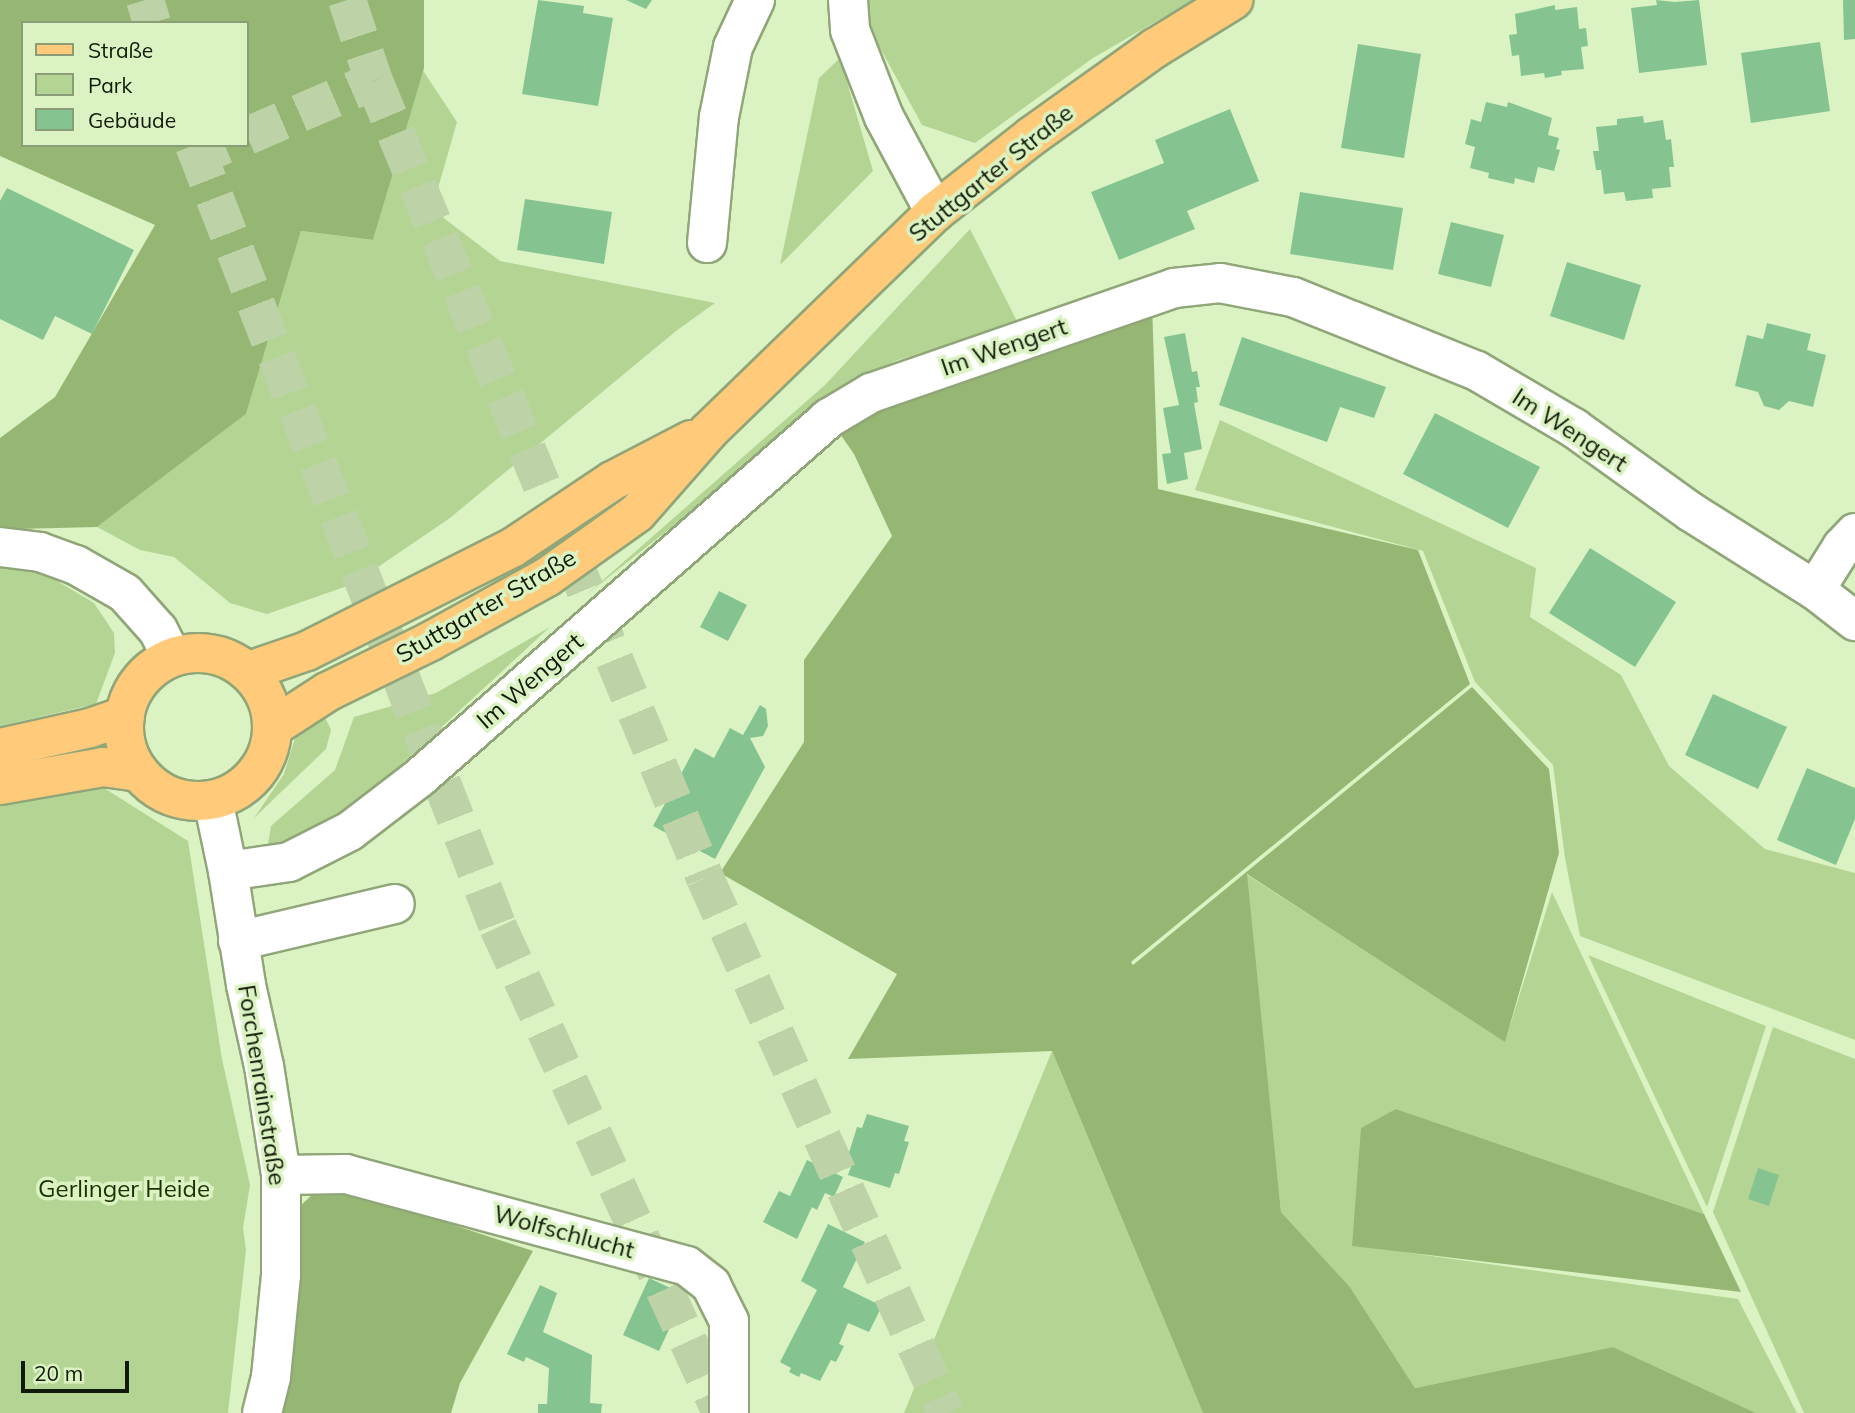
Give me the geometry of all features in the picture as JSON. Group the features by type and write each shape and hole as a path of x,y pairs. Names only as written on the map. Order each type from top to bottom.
{"main road":[{"name":"Stuttgarter Straße","path":"273,727 327,692 431,641 547,577 637,513 709,431 935,212 1155,48 1233,0"},
{"name":"Stuttgarter Straße","path":"249,671 307,651 512,548 612,481 709,431"},
{"path":"199,652 225,657 249,671 267,697 273,727 269,753 256,776 235,792 213,800 186,801 162,793 139,772 128,756 125,716 133,691 149,670 172,657 199,652"},
{"path":"0,748 90,728 125,716"},
{"path":"0,785 103,767 139,772"}],"street":[{"path":"706,243 722,106 733,47 754,0"},
{"path":"848,0 850,30 884,117 935,212"},
{"name":"Im Wengert","path":"228,871 289,862 350,831 419,778 829,418 871,394 1174,288 1220,283 1293,297 1477,371 1574,428 1691,512 1815,590 1855,621"},
{"path":"1815,590 1842,547 1855,533"},
{"path":"0,547 40,552 76,565 125,593 151,621 172,657"},
{"name":"Forchenrainstraße","path":"213,800 264,1066 281,1175 281,1275 271,1377 262,1413"},
{"path":"239,941 395,904"},
{"name":"Wolfschlucht","path":"281,1175 346,1174 687,1266 711,1285 729,1321 729,1413"}],"green space":[{"path":"0,0 424,0 424,68 373,240 301,231 246,414 97,527 17,529 0,533 0,438 55,397 155,225 0,156"},
{"path":"861,0 1193,0 1093,58 975,143 922,125 878,44"},
{"path":"840,58 873,171 780,265 819,78"},
{"path":"422,69 457,122 432,209 500,261 715,303 676,331 450,518 353,584 267,614 230,603 174,557 140,550 97,527 246,414 301,231 373,240"},
{"path":"970,229 1018,323 895,361 832,400 586,595 825,385"},
{"path":"1152,303 1158,489 1418,550 1470,684 1131,962 1133,965 1472,687 1549,769 1559,853 1505,1042 1247,874 1281,1212 1350,1287 1415,1388 1613,1347 1756,1413 1203,1413 1052,1051 848,1059 897,974 720,873 804,742 804,660 892,536 854,454 829,418"},
{"path":"1220,420 1536,568 1530,617 1621,675 1669,766 1765,849 1855,873 1855,1040 1580,936 1565,858 1553,765 1475,682 1423,551 1195,490"},
{"path":"0,547 94,603 114,633 115,653 96,704 0,726"},
{"path":"550,627 352,810 298,844 267,850 271,826 335,770 354,717 436,693"},
{"path":"320,707 331,730 326,749 254,818 284,774 295,738 305,720"},
{"name":"Gerlinger Heide","path":"104,788 188,841 222,1059 250,1185 243,1228 246,1250 228,1413 0,1413 0,805"},
{"path":"1246,874 1505,1041 1552,892 1704,1214 1396,1109 1353,1245 1738,1299 1797,1413 1756,1413 1613,1347 1415,1388 1350,1287 1281,1212"},
{"path":"1588,955 1766,1026 1707,1207"},
{"path":"1773,1027 1855,1059 1855,1413 1804,1413 1713,1212"},
{"path":"1052,1051 1203,1413 904,1413"},
{"path":"1396,1109 1704,1214 1741,1292 1352,1246 1361,1128"},
{"path":"317,1190 347,1190 533,1251 460,1383 451,1413 272,1413 296,1210"}],"building":[{"path":"538,0 584,6 583,13 613,18 598,106 522,94"},
{"path":"626,0 652,0 646,9"},
{"path":"1656,0 1699,0 1707,65 1639,73 1631,8 1657,5"},
{"path":"1843,0 1855,0 1855,39 1844,40"},
{"path":"1555,5 1555,10 1577,7 1579,29 1586,28 1588,46 1581,47 1584,69 1561,71 1562,75 1545,78 1544,73 1521,76 1519,55 1512,56 1509,35 1517,34 1515,14"},
{"path":"1820,42 1830,111 1751,123 1741,53"},
{"path":"1358,44 1421,54 1404,158 1341,148"},
{"path":"1486,102 1507,107 1508,102 1552,118 1548,135 1559,138 1556,149 1560,150 1554,171 1538,167 1534,183 1515,178 1514,184 1488,178 1489,173 1470,168 1475,147 1465,144 1471,119 1481,122"},
{"path":"1230,109 1259,181 1187,211 1195,229 1119,260 1091,192 1164,163 1155,140"},
{"path":"1643,116 1644,123 1663,120 1666,140 1671,139 1674,167 1669,167 1671,187 1652,189 1653,198 1626,201 1624,192 1604,194 1601,170 1596,170 1593,151 1599,151 1596,127 1617,125 1617,119"},
{"path":"7,188 134,250 92,334 55,316 43,340 0,319 0,201"},
{"path":"1300,192 1403,208 1393,270 1290,254"},
{"path":"525,199 612,212 604,264 517,250"},
{"path":"1451,222 1504,235 1491,287 1438,274"},
{"path":"1567,262 1641,285 1624,340 1550,316"},
{"path":"1767,323 1811,334 1807,350 1826,355 1813,407 1789,401 1779,410 1764,406 1758,392 1735,386 1747,335 1763,339"},
{"path":"1185,333 1192,372 1197,371 1200,387 1196,387 1198,402 1194,403 1202,449 1184,453 1188,479 1167,484 1162,454 1171,453 1163,408 1179,405 1164,337"},
{"path":"1242,337 1386,387 1374,418 1340,407 1327,442 1219,405"},
{"path":"1435,413 1540,467 1508,528 1403,474"},
{"path":"1590,548 1676,602 1635,667 1549,613"},
{"path":"719,591 747,605 728,641 700,627"},
{"path":"1713,694 1787,727 1758,789 1685,755"},
{"path":"760,705 766,709 768,726 763,736 750,738 765,767 715,859 653,826 695,748 714,758 730,728 743,735"},
{"path":"1807,768 1855,788 1855,819 1836,865 1777,840"},
{"path":"867,1114 909,1126 904,1141 909,1142 899,1174 895,1173 890,1188 848,1175 853,1161 847,1159 857,1127 862,1128"},
{"path":"807,1160 843,1177 834,1197 825,1193 817,1210 812,1207 797,1239 763,1222 779,1191 790,1196"},
{"path":"1758,1168 1779,1175 1769,1206 1748,1199"},
{"path":"828,1224 865,1242 843,1287 882,1306 869,1332 848,1323 839,1344 844,1346 836,1362 831,1360 820,1381 801,1373 799,1377 789,1372 791,1368 780,1362 817,1290 801,1281"},
{"path":"649,1278 685,1295 659,1351 623,1335"},
{"path":"540,1285 557,1293 543,1332 592,1355 590,1403 602,1404 601,1413 538,1413 538,1404 547,1404 549,1368 526,1357 524,1362 507,1354"}],"tunnel":[{"path":"145,0 151,21"},
{"path":"347,0 374,81 705,878 946,1413"},
{"path":"248,136 374,81"},
{"path":"195,147 498,927 721,1413"},
{"path":"197,157 220,147"}]}
